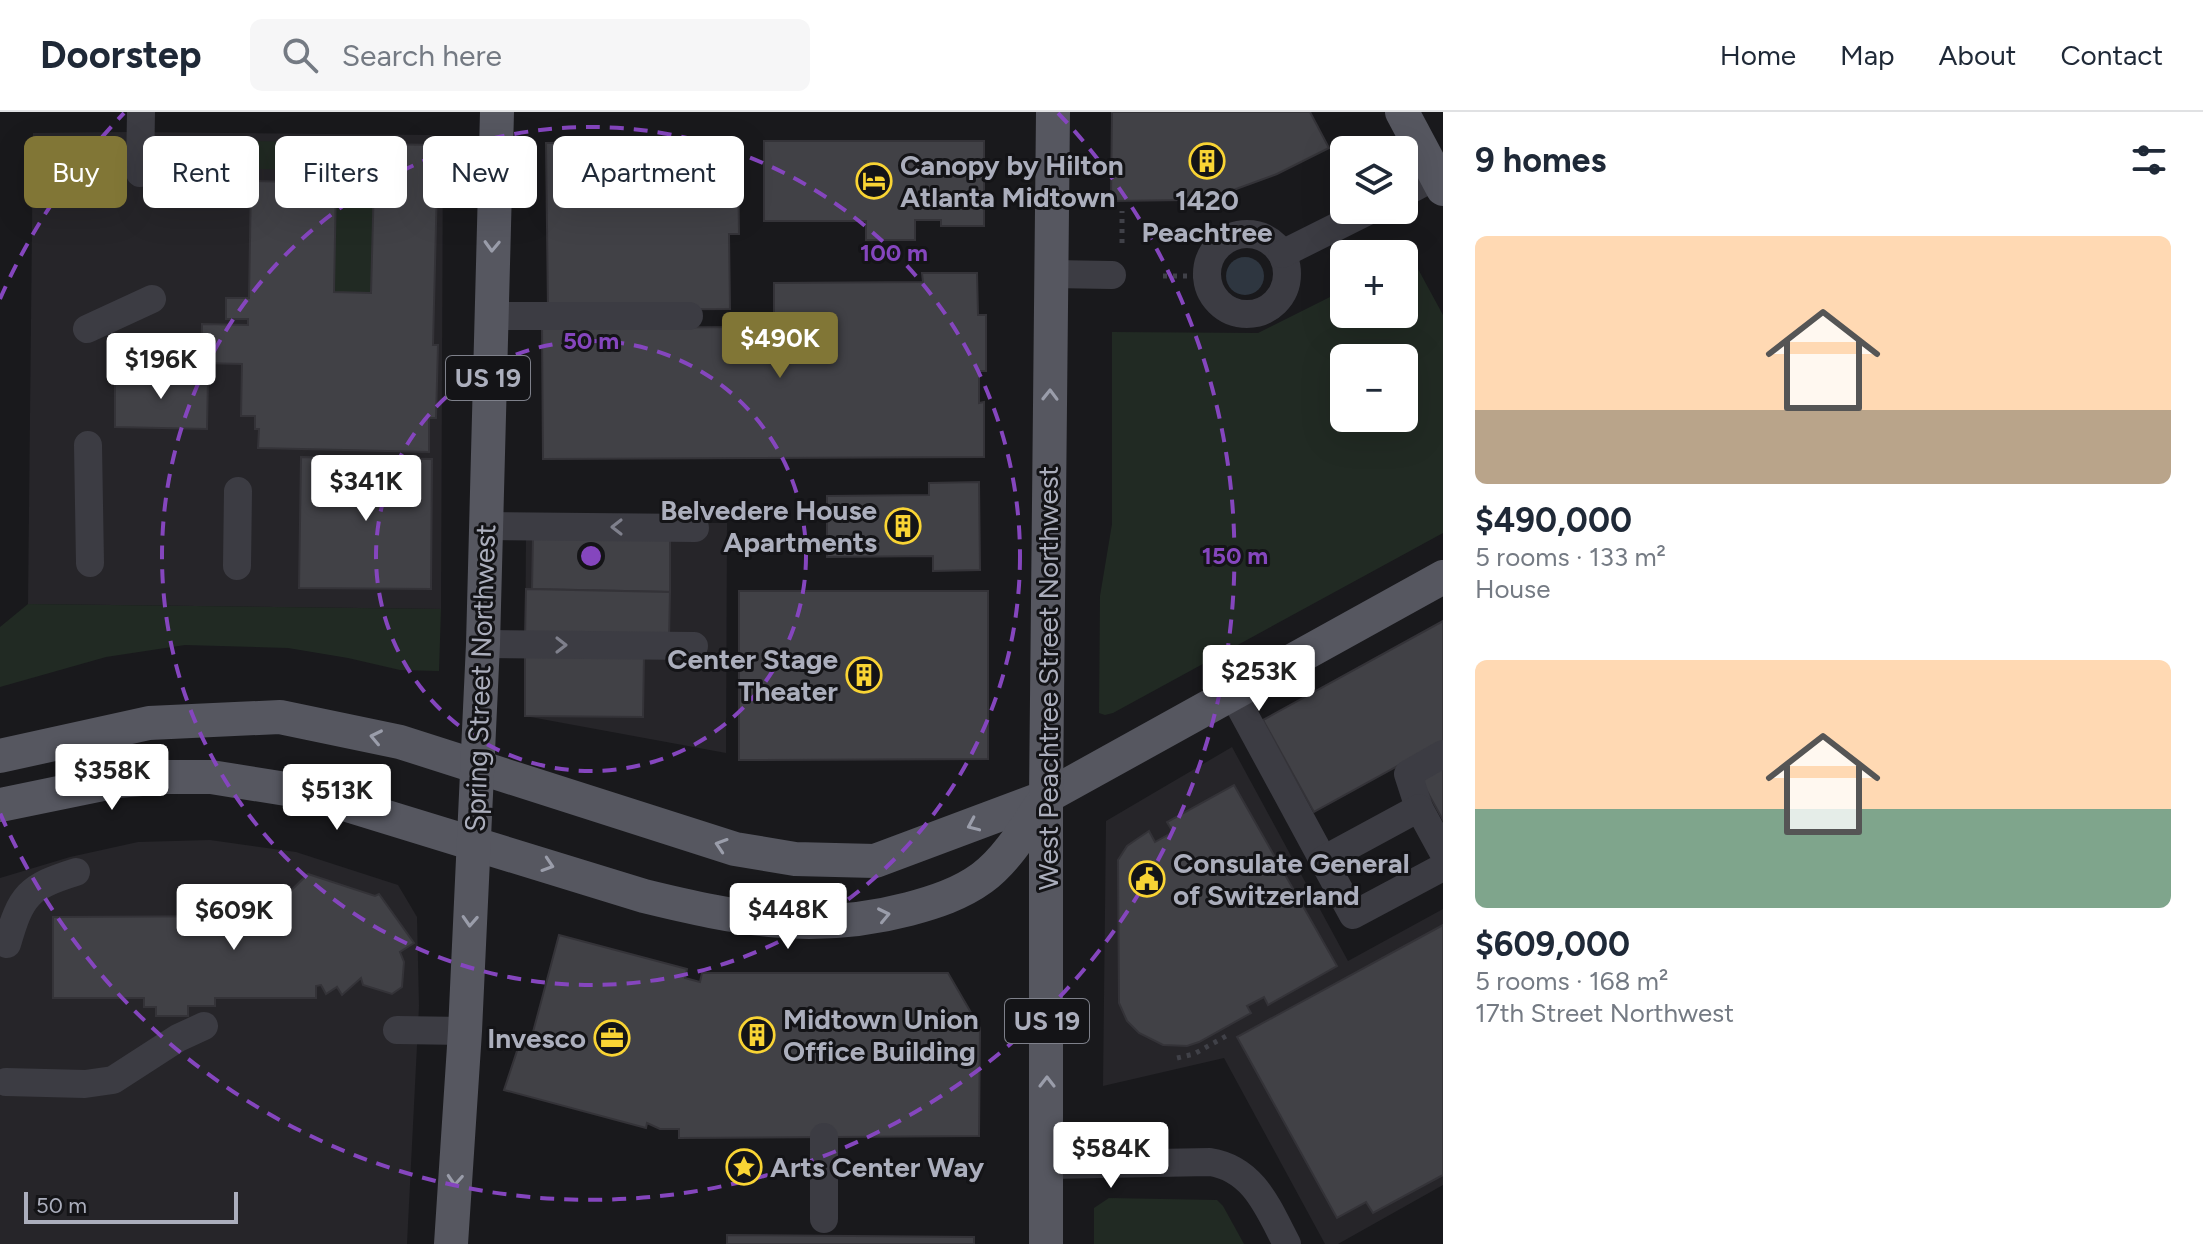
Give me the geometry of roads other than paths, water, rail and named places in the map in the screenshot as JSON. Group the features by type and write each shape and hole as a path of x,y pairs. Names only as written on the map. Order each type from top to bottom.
{"main road":[{"name":"Spring Street Northwest","path":"451,1244 465,1031 483,644 497,112"},
{"name":"West Peachtree Street Northwest","path":"1046,1244 1046,797 1053,112"},
{"path":"1402,112 1440,183"},
{"path":"0,756 149,723 280,717 400,742 735,849 795,859 875,861 1046,797 1443,577"},
{"path":"4,804 117,781 211,777 305,792 644,896 690,907 750,919 825,923 887,915 944,899 964,889 1001,861 1046,797"}],"street":[{"path":"140,173 141,112"},
{"path":"1418,189 1440,183"},
{"path":"1282,254 1342,224"},
{"path":"1237,235 1263,237 1282,254 1287,280 1275,303 1250,314 1224,308 1215,299 1206,276 1209,260 1225,240 1237,235"},
{"path":"1052,274 1112,275"},
{"path":"87,329 152,299"},
{"path":"490,316 689,316"},
{"path":"88,445 90,563"},
{"path":"237,566 238,491"},
{"path":"486,526 695,528"},
{"path":"483,644 694,646"},
{"path":"1233,694 1353,915 1443,867"},
{"path":"1443,754 1408,774 1419,808 1443,852"},
{"path":"1323,860 1419,808"},
{"path":"7,944 17,909 41,883 76,872"},
{"path":"6,1082 85,1084 113,1080 178,1038 204,1026"},
{"path":"397,1030 465,1031"},
{"path":"824,1137 824,1219"},
{"path":"1047,1165 1210,1162 1225,1165 1238,1171 1258,1189 1287,1244"}],"place":[{"name":"1420 Peachtree","path":"1207,161"},
{"name":"Canopy by Hilton Atlanta Midtown","path":"874,181"},
{"name":"Belvedere House Apartments","path":"903,526"},
{"name":"Center Stage Theater","path":"864,675"},
{"name":"Consulate General of Switzerland","path":"1147,879"},
{"name":"Midtown Union Office Building","path":"757,1035"},
{"name":"Invesco","path":"612,1038"},
{"name":"Arts Center Way","path":"744,1167"}]}
